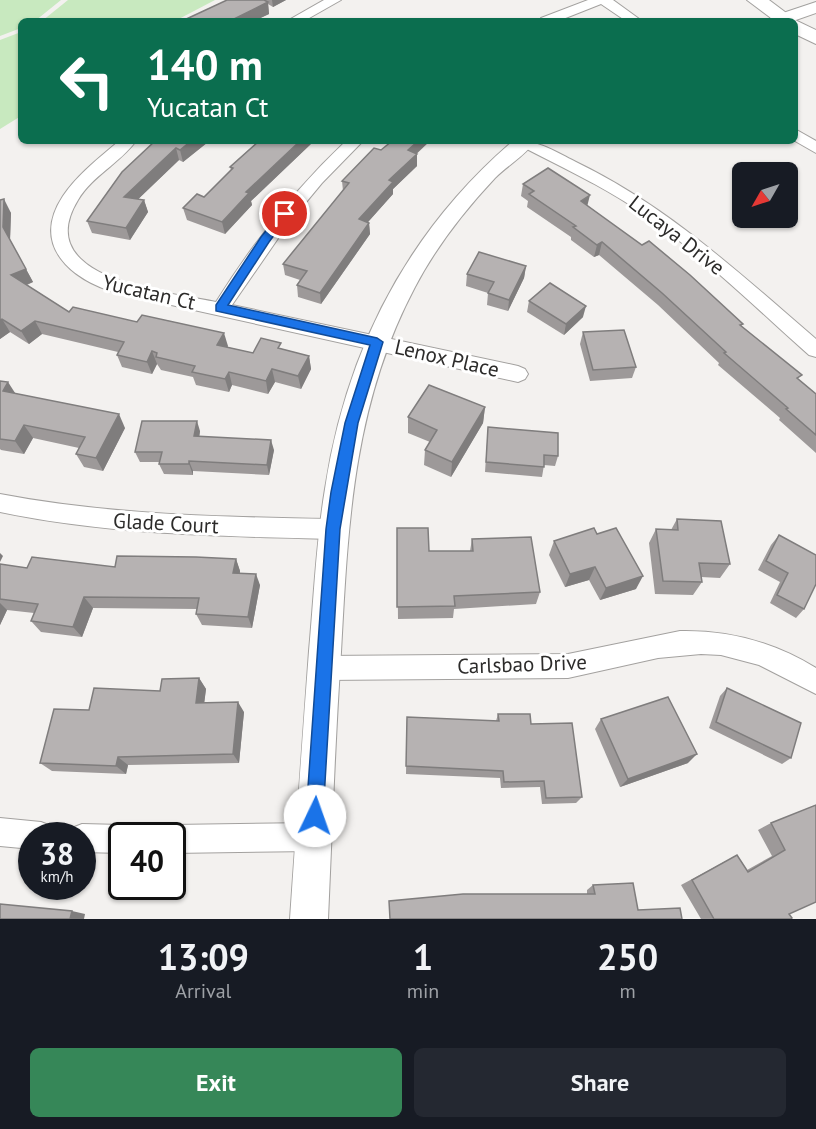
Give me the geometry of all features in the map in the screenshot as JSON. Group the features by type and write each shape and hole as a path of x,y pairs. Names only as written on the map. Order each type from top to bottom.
{"main road":[{"path":"756,0 781,18"},
{"path":"798,28 816,38"}],"street":[{"path":"300,18 334,0"},
{"path":"554,18 602,0 629,18"},
{"path":"794,18 816,7"},
{"path":"798,136 816,148"},
{"name":"Yucatan Ct","path":"125,144 84,182 66,206 60,224 65,251 78,268 102,283 377,342"},
{"path":"220,308 271,231 311,184 352,144"},
{"path":"309,919 333,529 342,464 351,423 377,342 422,255 452,212 497,164 522,144"},
{"name":"Lucaya Drive","path":"529,144 644,206 688,240 816,350"},
{"name":"Lenox Place","path":"377,342 518,374"},
{"name":"Glade Court","path":"0,503 65,516 127,522 333,529"},
{"name":"Carlsbao Drive","path":"323,668 568,666 596,663 656,646 707,641 735,644 762,652 816,682"},
{"path":"0,832 18,834"},
{"path":"186,839 313,837"}],"green space":[{"path":"0,0 61,0 39,18 18,18 18,29 0,36"},
{"path":"68,0 215,0 181,18 46,18"},
{"path":"18,33 18,118 0,129 0,40"}],"building":[{"path":"227,0 264,0 268,2 236,18 188,18"},
{"path":"152,144 187,144 180,150 176,148 124,197 144,200 126,228 87,221 122,172"},
{"path":"256,144 297,144 246,192 249,193 222,222 183,208 197,194 204,197 233,168 230,167"},
{"path":"388,144 415,144 408,150 417,154 389,180 393,182 359,219 369,223 320,293 297,285 307,271 283,264 349,183 342,181 374,148 381,150"},
{"path":"548,168 590,195 581,201 642,245 649,241 743,324 740,325 802,375 797,378 816,394 816,435 724,353 726,352 662,293 602,242 597,245 573,227 576,226 529,194 534,191 523,184"},
{"path":"4,199 3,227 26,269 11,275 69,312 73,307 137,322 142,315 224,333 217,345 253,353 261,338 281,343 278,348 309,356 298,376 272,369 266,381 229,372 225,379 192,372 195,366 156,357 157,353 152,351 147,362 117,355 124,342 35,321 21,331 2,319 0,320 0,200"},
{"path":"479,252 526,266 509,300 488,293 494,282 467,274"},
{"path":"550,283 586,306 566,324 529,301"},
{"path":"624,330 636,367 593,370 583,332"},
{"path":"0,381 8,382 3,391 119,414 96,458 76,454 85,437 24,425 15,441 0,439"},
{"path":"429,385 485,407 452,462 425,450 437,430 408,417"},
{"path":"142,421 197,421 194,436 271,440 267,465 189,461 189,464 159,464 162,452 135,452"},
{"path":"488,427 558,433 558,456 544,455 544,467 486,462"},
{"path":"677,519 721,521 730,564 699,563 702,582 663,581 656,529 678,530"},
{"path":"397,528 428,528 429,551 473,551 472,539 531,537 540,592 454,596 455,606 397,607"},
{"path":"594,528 597,534 616,528 643,576 606,588 595,567 570,574 554,541"},
{"path":"779,535 816,555 816,584 804,609 777,595 788,573 766,561"},
{"path":"117,556 236,559 233,573 256,574 248,617 196,614 199,598 84,597 73,627 31,621 38,604 0,599 0,564 27,568 32,557 115,567"},
{"path":"199,678 196,703 238,702 233,754 118,757 116,766 40,763 54,709 89,710 94,688 160,691 162,679"},
{"path":"727,688 801,723 791,758 716,722"},
{"path":"668,697 697,754 628,779 601,719"},
{"path":"498,714 530,714 531,724 572,723 582,797 546,798 544,781 504,782 503,771 406,766 407,717 499,721"},
{"path":"816,805 816,902 789,914 791,919 714,919 692,880 737,855 748,872 785,850 771,823"},
{"path":"633,883 638,910 680,908 682,919 390,919 389,901 463,894 595,894 593,885"},
{"path":"0,904 72,911 70,919 0,919"}],"route":[{"path":"285,214 243,271 220,308 377,342 351,423 342,464 333,529 315,816"}]}
